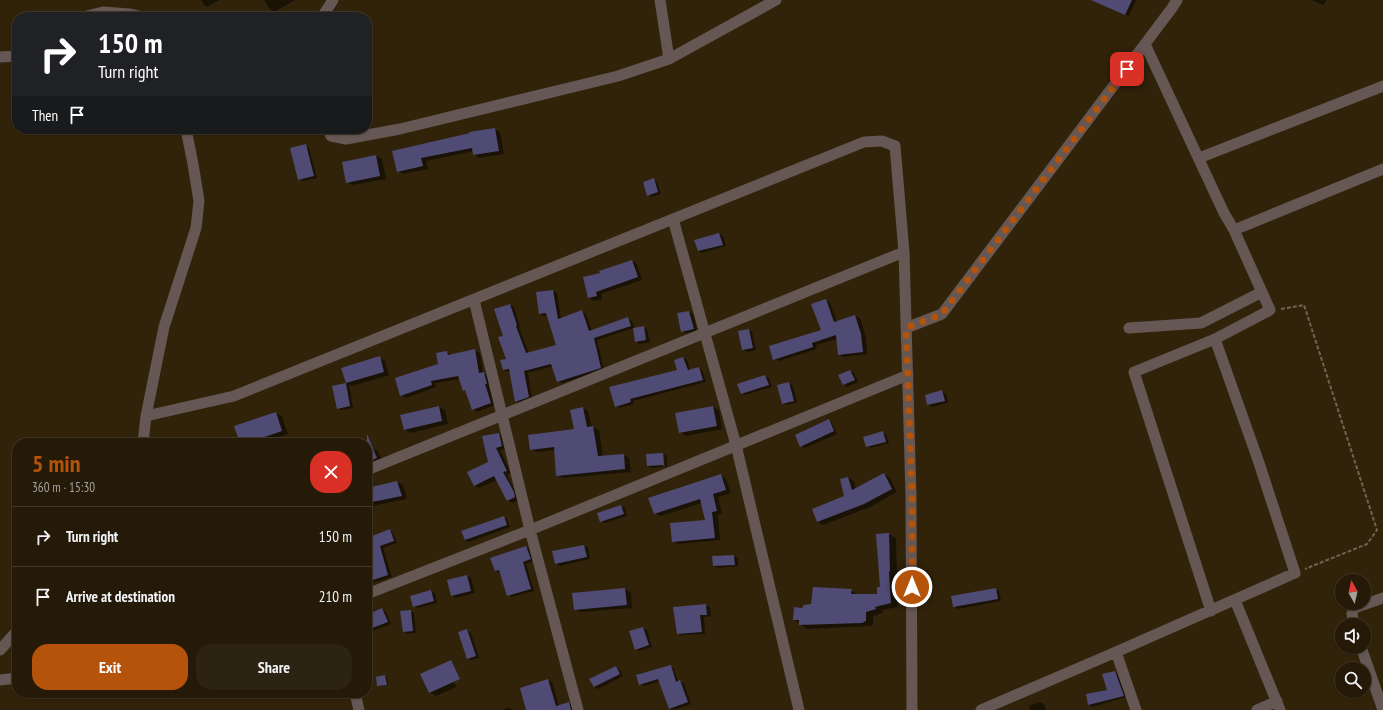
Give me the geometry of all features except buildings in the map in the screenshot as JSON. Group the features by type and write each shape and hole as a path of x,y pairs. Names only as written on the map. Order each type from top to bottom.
{"street":[{"path":"325,12 333,0"},
{"path":"660,0 669,59"},
{"path":"330,134 331,136 346,139 400,129 618,76 669,59 776,0"},
{"path":"906,328 942,314 1177,0"},
{"path":"1145,44 1224,213 1234,230 1270,310 1215,339 1134,372 1211,611"},
{"path":"0,57 12,56"},
{"path":"1199,158 1383,86"},
{"path":"144,438 146,416 164,327 196,228 199,201 187,134"},
{"path":"146,416 234,396 864,142 882,142 895,146 904,252 912,494 912,710"},
{"path":"1234,230 1383,169"},
{"path":"673,219 736,446 799,710"},
{"path":"372,468 904,252"},
{"path":"1130,328 1201,323 1262,292"},
{"path":"474,300 530,530 578,710"},
{"path":"981,710 1211,611 1295,573 1258,460 1215,339"},
{"path":"372,592 530,530 908,375"},
{"path":"1353,618 1352,614 1354,608 1383,598"},
{"path":"1235,600 1257,656 1279,705 1257,710"},
{"path":"0,650 12,637"},
{"path":"1116,652 1136,710"},
{"path":"1363,654 1383,710"},
{"path":"0,680 12,679"},
{"path":"356,698 359,710"}],"path":[{"path":"1270,310 1304,305 1377,530 1366,544 1295,573"}],"route":[{"path":"912,587 912,494 906,328 942,314 1127,69"}]}
